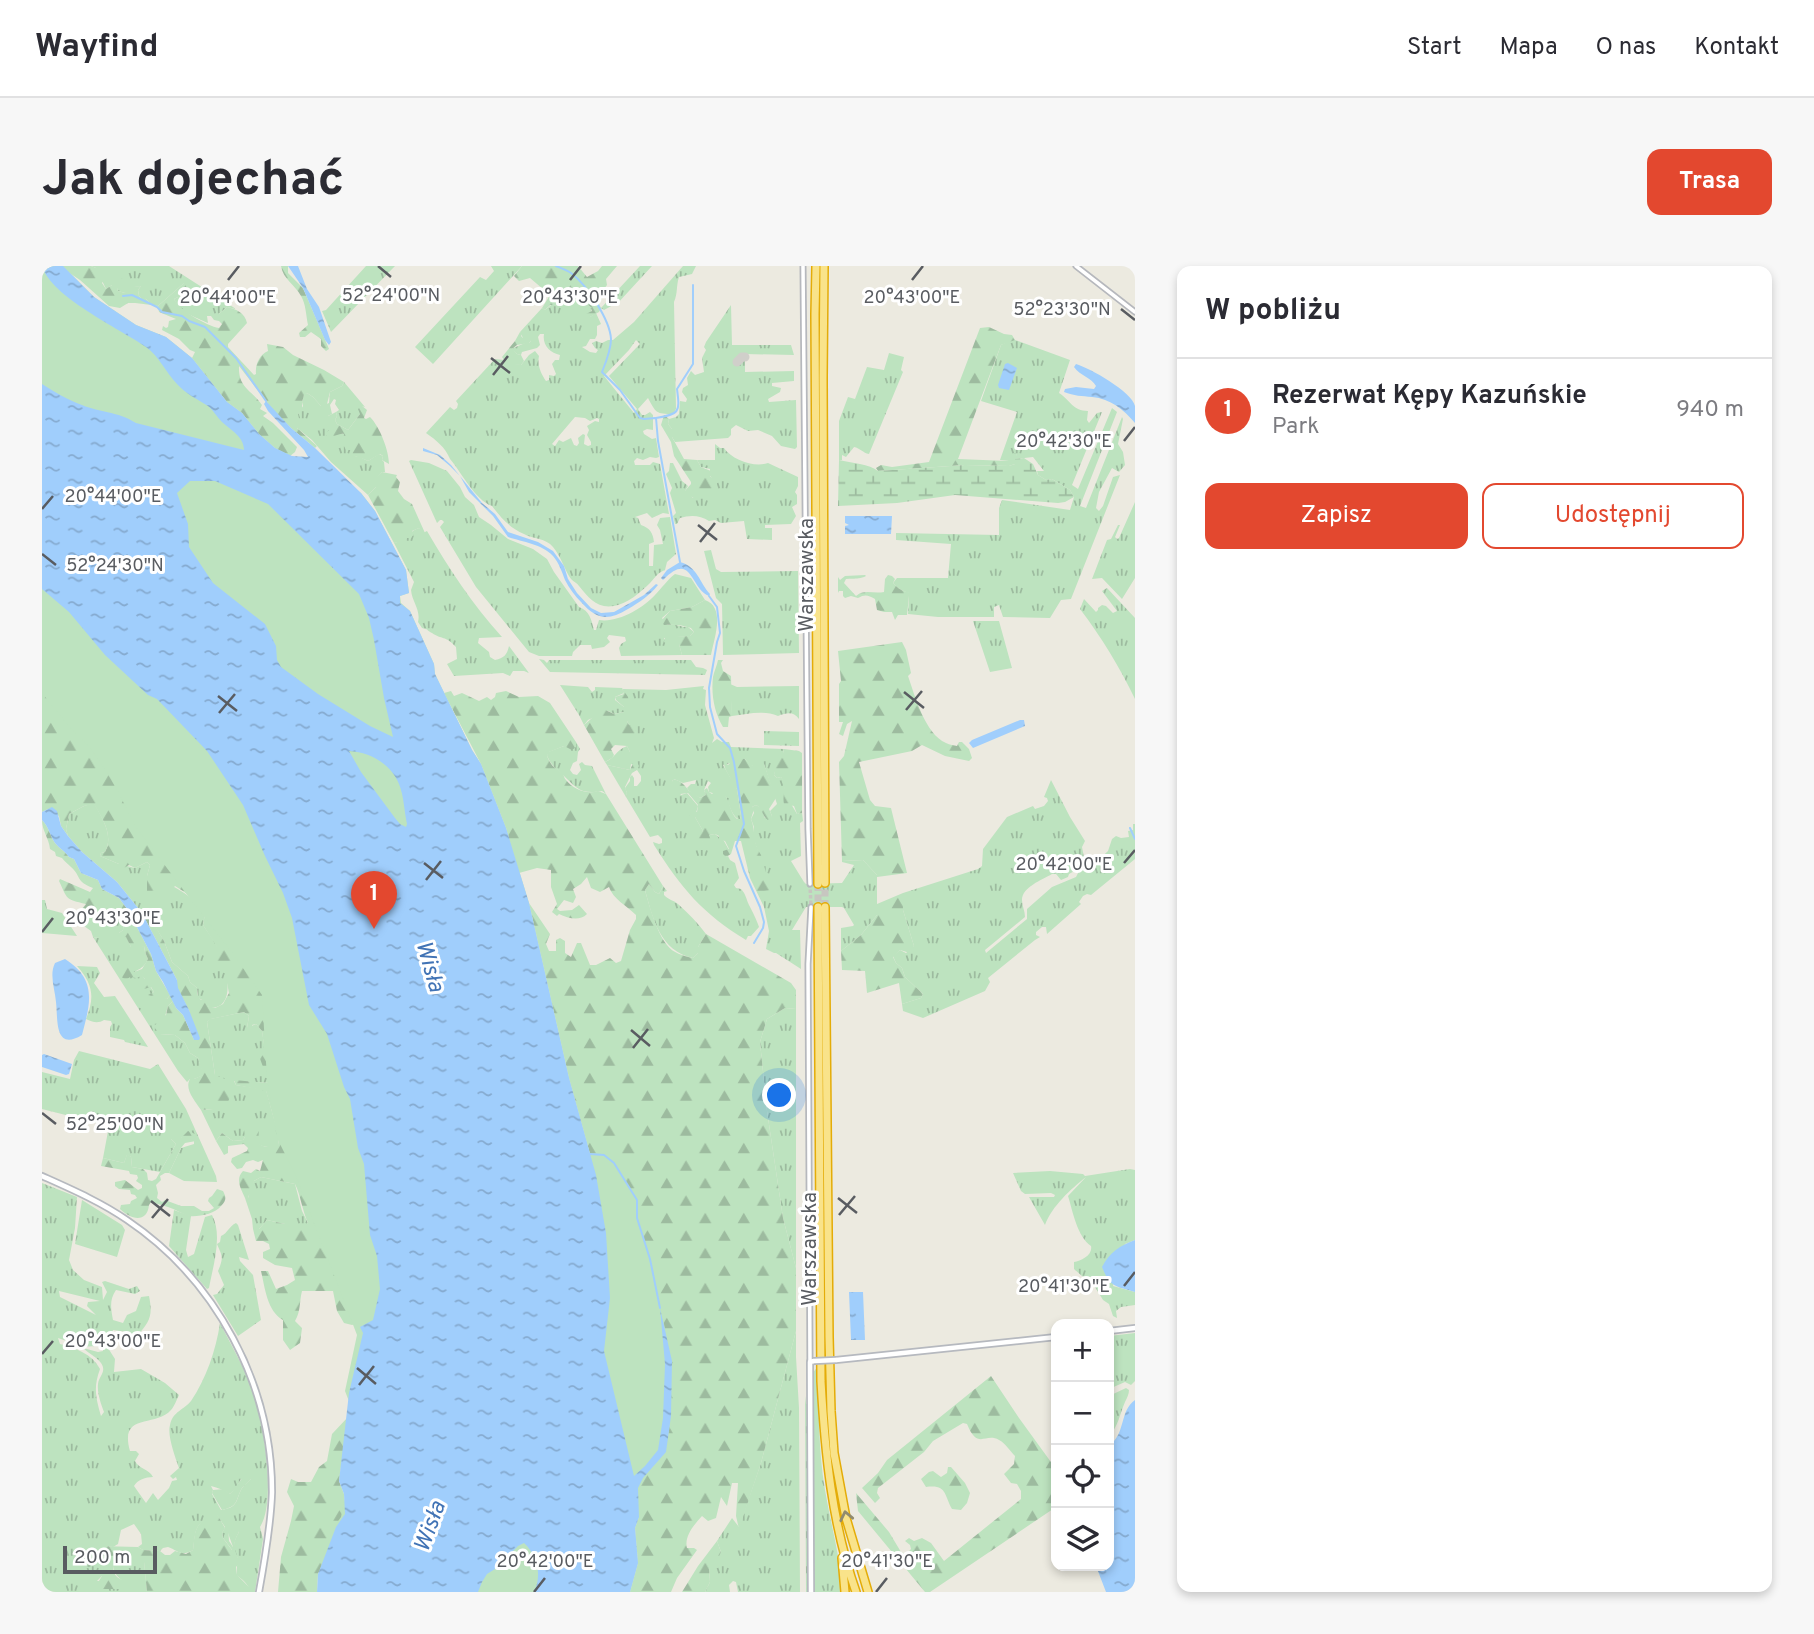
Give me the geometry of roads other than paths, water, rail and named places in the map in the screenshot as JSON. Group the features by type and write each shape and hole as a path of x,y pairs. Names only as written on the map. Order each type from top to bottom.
{"highway":[{"path":"816,266 818,884"},
{"path":"818,884 824,266"},
{"path":"818,907 821,1381 827,1467 841,1543 845,1592"},
{"path":"818,907 834,1453 846,1518 867,1592"},
{"path":"841,1543 856,1592"}],"main road":[{"path":"42,1176 113,1211 158,1244 182,1266 204,1292 238,1347 261,1408 271,1467 271,1519 259,1592"},
{"path":"1114,1330 1135,1328"},
{"path":"812,1362 1051,1337"},
{"name":"Warszawska","path":"811,1592 812,1362"}],"street":[{"name":"Warszawska","path":"803,266 807,803 818,884"},
{"path":"1076,266 1135,312"},
{"name":"Warszawska","path":"812,1362 808,1313 808,964 818,907"}],"water":[{"name":"Wisła","path":"42,266 63,266 94,297 136,325 166,337 192,358 227,402 242,413 275,448 292,456 308,457 268,411 264,404 266,401 361,493 375,511 406,570 409,593 400,596 400,603 410,611 434,664 435,674 481,764 506,828 529,903 569,1078 596,1175 606,1233 610,1298 604,1351 634,1476 658,1450 663,1418 665,1364 660,1308 672,1361 671,1416 666,1452 643,1478 638,1488 639,1517 635,1528 638,1563 630,1592 534,1592 538,1579 537,1566 533,1554 524,1543 487,1574 478,1592 317,1592 318,1574 336,1527 345,1514 344,1494 339,1481 349,1393 363,1333 360,1327 373,1320 380,1289 377,1256 370,1235 364,1164 358,1148 350,1099 327,1034 309,1005 292,918 283,893 243,805 207,751 157,699 148,695 105,655 69,612 42,589 42,384 89,408 122,416 136,423 244,450 243,445 210,408 177,384 151,351 87,311 48,278","holes":["190,481 215,481 268,504 359,594 369,618 393,737 318,694 281,667 277,660 276,646 265,624 213,583 189,547 188,524 177,493","349,751 379,760 391,771 401,789 406,827 395,818"]},
{"path":"288,266 298,266 307,289 319,307 331,342 329,345 303,288"},
{"path":"1005,364 1017,368 1009,390 999,388 998,385"},
{"path":"1076,364 1100,375 1132,400 1135,406 1135,423 1111,402 1064,392 1065,389 1094,389 1096,386 1076,370"},
{"path":"423,448 440,455 460,476 437,455 423,451"},
{"path":"460,476 508,532 538,542 553,551 564,566 577,593 591,608 601,613 614,612 658,585 644,598 614,616 603,617 592,612 570,589 553,556 538,546 508,537 493,516 469,492"},
{"path":"845,516 892,516 891,534 845,534 845,526 849,525 845,523"},
{"path":"680,562 695,571 709,596 685,570 673,572 663,580 661,578 667,570"},
{"path":"1024,720 1025,726 973,748 969,743 972,740"},
{"path":"52,807 57,811 61,826 68,836 117,882 142,913 177,980 199,1040 194,1040 183,1015 176,1008 128,910 119,898 102,889 98,880 81,873 74,859 55,843 42,820 42,812"},
{"path":"65,959 83,975 89,993 82,1035 73,1039 62,1037 59,1031 52,972 55,963"},
{"path":"44,1054 72,1064 69,1074 42,1067"},
{"path":"1135,1240 1135,1292 1114,1285 1102,1267 1116,1250"},
{"path":"849,1292 863,1292 865,1340 851,1340"},
{"path":"1135,1400 1135,1592 1106,1592 1098,1571 1114,1571 1114,1441 1130,1405"}],"waterway":[{"path":"556,266 571,273 584,286 607,322 611,343 602,372 620,390 640,418 655,418"},
{"path":"680,562 656,418 677,411 677,389 693,364 693,285"},
{"path":"123,296 132,295 162,312 182,316 205,327 236,358 266,401"},
{"path":"709,596 717,607 720,633 709,688 710,707 717,734 730,748 734,762 744,824 736,846 764,922 754,943"},
{"path":"1130,828 1135,839"},
{"path":"590,1154 604,1155 614,1163 637,1200 637,1218 650,1259 660,1308"}],"tunnel":[{"path":"825,883 825,907"},
{"path":"810,884 811,907"},
{"path":"818,884 818,907"}],"place":[{"name":"Rezerwat Kępy Kazuńskie","path":"374,929"}]}
